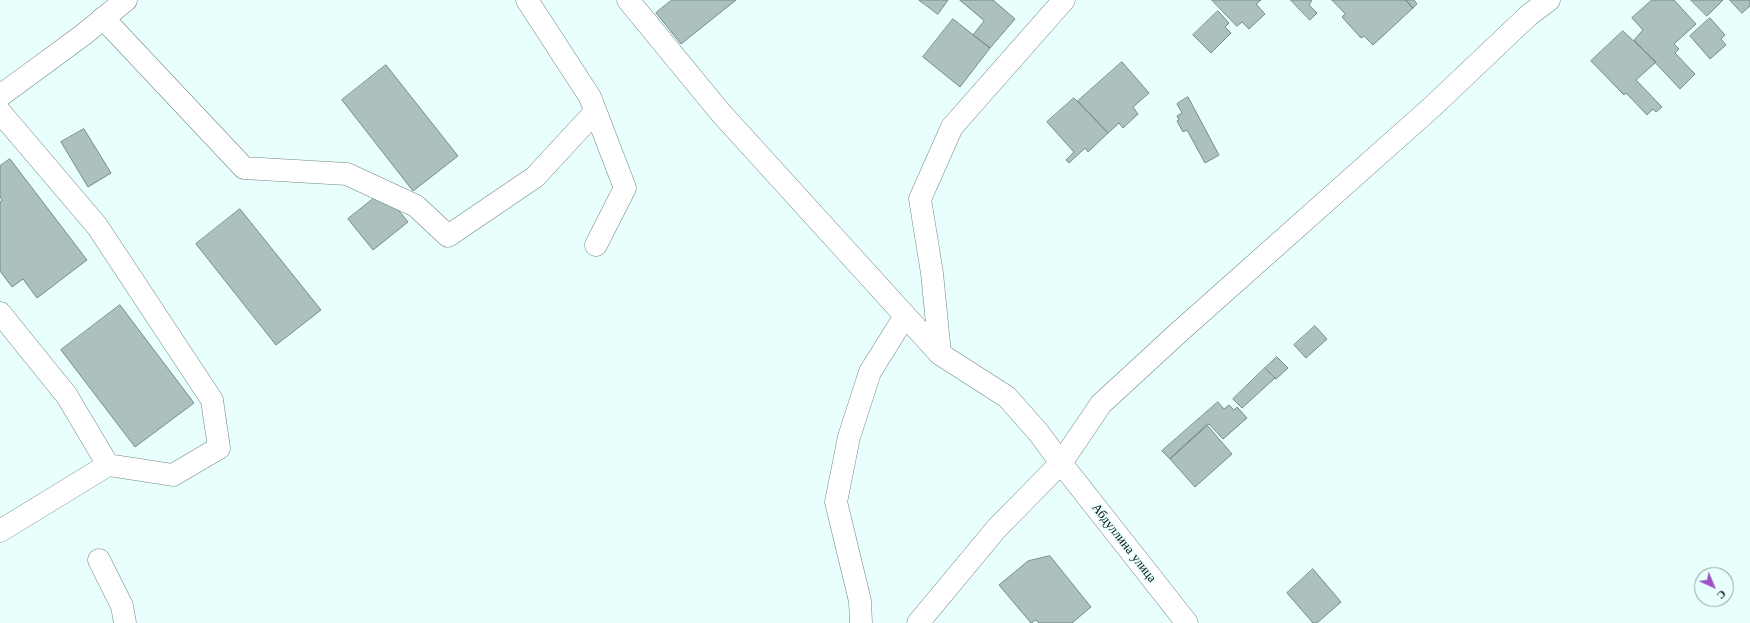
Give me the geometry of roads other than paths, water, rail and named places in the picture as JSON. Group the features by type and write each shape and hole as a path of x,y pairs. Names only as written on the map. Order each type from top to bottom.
{"street":[{"path":"0,96 126,0"},
{"path":"527,0 590,97 625,188 596,245"},
{"name":"Абдуллина улица","path":"628,0 720,112 940,354 1007,397 1038,432 1061,464 1188,623"},
{"path":"940,354 932,273 920,198 952,127 1064,0"},
{"path":"918,623 997,528 1061,464 1101,404 1432,107 1529,8 1549,0"},
{"path":"103,18 244,168 347,174 416,206 448,236 534,177 596,112"},
{"path":"0,112 96,226 212,400 219,448 173,474 108,465 0,531"},
{"path":"0,313 67,396 108,465"},
{"path":"861,623 860,601 836,502 849,437 870,372 905,316"},
{"path":"99,560 122,606 125,623"}]}
